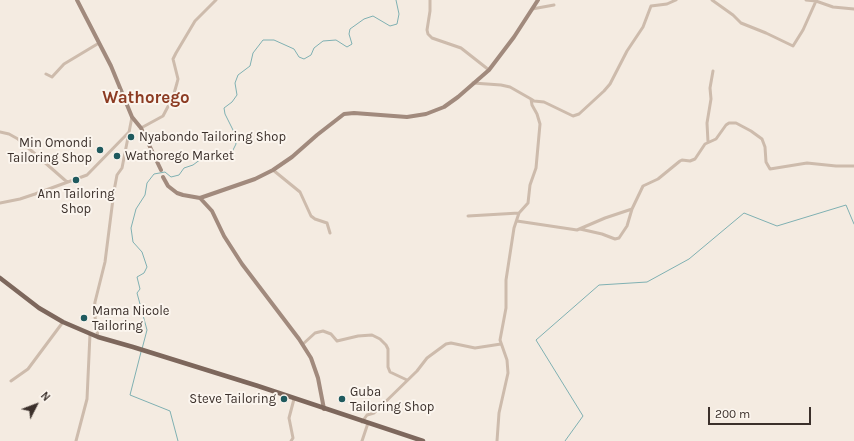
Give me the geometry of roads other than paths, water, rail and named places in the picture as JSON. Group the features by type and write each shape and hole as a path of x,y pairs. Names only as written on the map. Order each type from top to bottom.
{"main road":[{"path":"0,278 38,308 63,322 95,335 258,386 362,422 423,441"}],"street":[{"path":"77,0 111,66 132,117 142,128 168,186 177,193 200,198 255,179 273,170 292,157 344,114 354,113 407,117 426,114 444,107 458,98 488,70 514,37 538,0"},
{"path":"142,128 163,116 173,97 178,79 173,59 195,21 216,0"},
{"path":"430,0 427,30 428,34 432,38 461,48 488,70"},
{"path":"473,83 510,87 534,101 549,104 573,116 579,114 610,84 627,51 643,27 650,6 667,4 676,0"},
{"path":"712,0 733,15 741,23 793,46 804,30 816,2"},
{"path":"806,0 832,7 854,9"},
{"path":"532,9 554,5"},
{"path":"46,74 52,77 64,64 99,43"},
{"path":"708,142 707,123 711,99 710,88 713,71"},
{"path":"497,441 499,413 508,373 501,344 506,308 506,280 512,237 519,214 528,203 530,185 536,168 540,124 531,99"},
{"path":"76,441 87,399 95,335 94,306 105,262 117,175 122,168 132,117"},
{"path":"517,221 580,229 618,239 627,226 632,209 643,186 658,179 680,161 690,161 695,159 708,142 715,140 726,125 732,122 751,131 762,139 765,147 766,162 770,169 807,163 854,166"},
{"path":"0,132 9,134 18,139 67,182"},
{"path":"0,203 20,199 84,176 90,172 129,132"},
{"path":"273,170 300,192 311,216 327,223 330,233"},
{"path":"200,198 212,211 224,236 242,264 311,358 316,371 324,409"},
{"path":"580,229 605,218 632,209"},
{"path":"468,216 519,214"},
{"path":"11,381 28,369 63,322"},
{"path":"302,344 315,333 323,332 331,334 337,341 358,336 372,335 380,339 388,349 387,362 390,372 407,380"},
{"path":"362,422 367,415 374,413 417,371 427,358 449,343 475,348 501,344"},
{"path":"291,441 293,438 290,418 294,399"},
{"path":"362,441 368,423"}],"waterway":[{"path":"142,349 147,330 137,293 140,289 137,277 144,273 147,267 142,252 133,242 131,228 136,209 145,195 147,183 154,174 165,172 171,177 179,175 184,168 193,165 201,159 212,158 224,160 231,154 236,144 234,132 225,114 224,108 232,102 237,95 235,83 238,75 250,66 253,53 263,40 274,40 294,49 299,57 304,59 311,55 314,48 323,41 336,40 347,47 352,44 349,34 350,29 364,19 373,16 390,26 397,24 399,14 396,0"},
{"path":"565,441 583,416 536,340 599,285 647,282 689,259 744,213 777,226 846,205 854,224"},
{"path":"141,352 130,395 170,411 178,441"}],"place":[{"name":"Nyabondo Tailoring Shop","path":"131,137"},
{"name":"Min Omondi Tailoring Shop","path":"100,150"},
{"name":"Wathorego Market","path":"117,156"},
{"name":"Ann Tailoring Shop","path":"76,180"},
{"name":"Mama Nicole Tailoring","path":"84,318"},
{"name":"Steve Tailoring","path":"284,399"},
{"name":"Guba Tailoring Shop","path":"342,399"}],"district":[{"name":"Wathorego","path":"146,98"}]}
